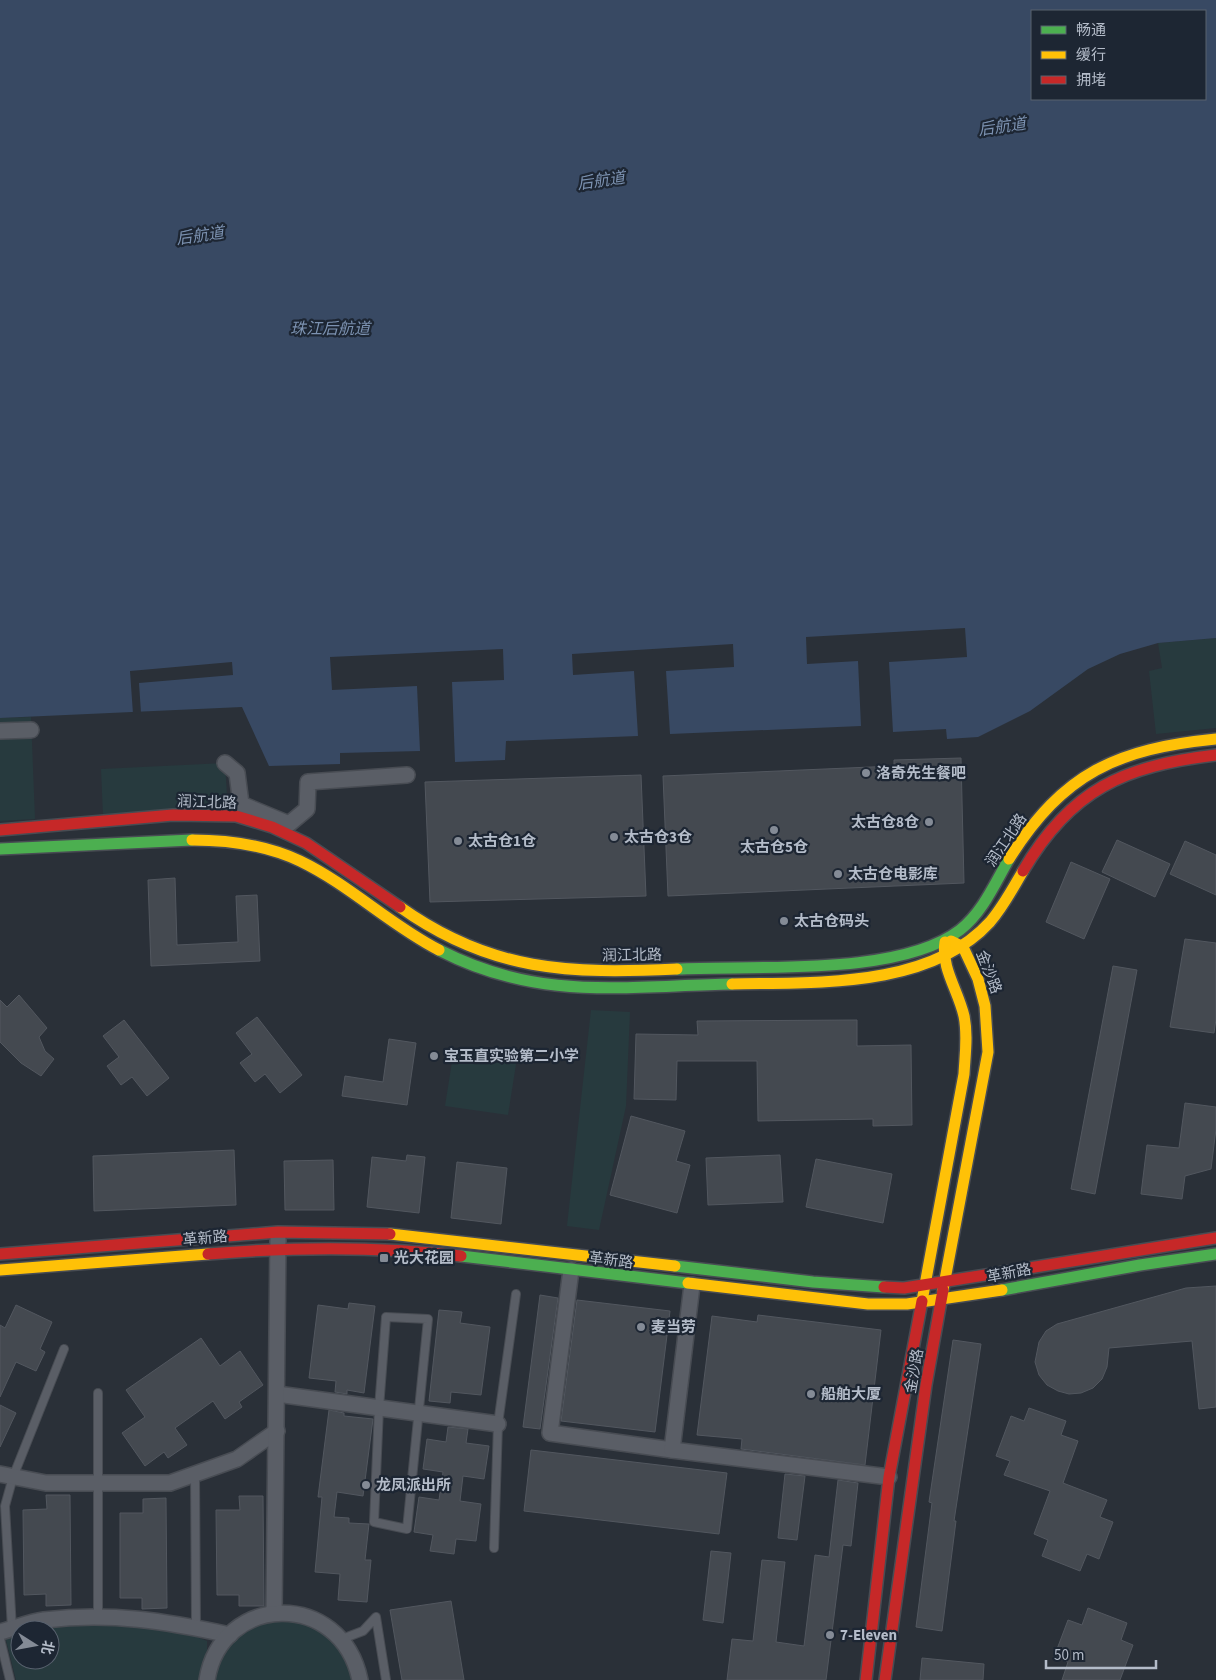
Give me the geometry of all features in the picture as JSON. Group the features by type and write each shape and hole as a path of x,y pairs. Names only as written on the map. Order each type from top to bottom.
{"street":[{"path":"0,731 31,730"},
{"name":"润江北路","path":"0,830 186,814 221,814 253,820 284,832 325,854 413,916 455,940 500,956 560,970 844,965 891,956 946,939 972,919 1028,831 1047,809 1080,779 1114,759 1136,751 1216,738"},
{"name":"润江北路","path":"0,849 199,840 238,842 255,846 284,854 315,869 422,940 451,956 497,973 551,985 612,989 842,980 896,972 963,947 991,922 1045,836 1058,820 1083,798 1097,788 1134,769 1154,763 1216,755"},
{"path":"225,762 237,773 241,804 289,824 307,809 308,782 407,775"},
{"name":"金沙路","path":"866,1680 889,1477 964,1074 966,1040 964,1016 943,956 946,939 963,947 978,979 985,1006 988,1052 965,1166 912,1472 884,1680"},
{"path":"274,1613 278,1232"},
{"name":"革新路","path":"0,1254 278,1232 374,1232 808,1282 880,1287 925,1286 1146,1248 1216,1238"},
{"name":"革新路","path":"0,1270 278,1248 358,1246 868,1304 942,1301 1140,1265 1216,1254"},
{"path":"571,1270 550,1433 889,1477"},
{"path":"672,1450 692,1285"},
{"path":"277,1394 498,1424"},
{"path":"6,1476 46,1483 170,1482 237,1459 277,1432"},
{"path":"207,1680 214,1655 230,1635 250,1620 274,1613 299,1614 323,1623 342,1639 356,1662 360,1680"},
{"path":"4,1633 43,1620 98,1616 163,1620 230,1635"}],"lane":[{"path":"494,1548 498,1424 516,1294"},
{"path":"386,1316 428,1319 418,1413 407,1529 374,1522 379,1408 386,1316"},
{"path":"10,1680 4,1633 6,1476 64,1349"},
{"path":"98,1393 98,1616"},
{"path":"195,1474 196,1628"},
{"path":"342,1639 363,1631 376,1618 386,1680"}],"green space":[{"path":"1216,638 1216,728 1156,734 1149,671 1162,668 1158,643"},
{"path":"31,717 35,819 0,821 0,718"},
{"path":"225,763 228,812 103,816 101,769"},
{"path":"591,1010 630,1012 626,1106 599,1230 567,1226"},
{"path":"454,1049 517,1058 508,1115 445,1106"},
{"path":"282,1618 311,1624 330,1635 342,1653 354,1680 214,1680 225,1654 237,1637 254,1626"},
{"path":"99,1620 166,1625 207,1641 207,1664 199,1680 16,1680 14,1670 60,1670 60,1627"},
{"path":"10,1635 10,1656 5,1636"}],"water":[{"name":"珠江后航道","path":"0,0 1216,0 1216,638 1158,643 1120,654 1088,669 1030,711 978,737 947,739 946,729 893,732 889,662 967,657 965,628 806,637 807,664 858,661 861,726 670,734 666,671 734,667 733,644 572,654 573,675 634,671 638,736 506,741 505,760 455,762 452,682 504,680 503,649 330,657 332,690 417,686 420,751 340,753 340,764 269,766 242,707 0,718"}],"pier":[{"path":"232,662 233,675 139,683 141,713 133,714 130,671"}],"building":[{"path":"961,758 964,883 668,896 663,776 894,766 894,760"},
{"path":"641,775 646,896 430,902 425,782"},
{"path":"1117,840 1170,864 1155,897 1102,872"},
{"path":"1185,841 1216,855 1216,895 1170,874"},
{"path":"1071,862 1110,879 1084,939 1046,922"},
{"path":"175,878 177,945 238,942 236,896 257,895 260,961 151,966 148,880"},
{"path":"1185,939 1216,943 1216,1019 1214,1033 1170,1027"},
{"path":"1113,966 1137,970 1095,1194 1071,1189"},
{"path":"19,995 47,1028 39,1037 45,1051 54,1059 41,1076 21,1063 0,1042 0,1000 7,1007"},
{"path":"257,1017 302,1075 280,1093 265,1074 255,1082 240,1063 252,1054 236,1033"},
{"path":"124,1020 169,1078 147,1096 132,1077 121,1085 107,1066 119,1057 103,1036"},
{"path":"857,1020 857,1046 911,1045 912,1125 873,1126 873,1119 758,1121 757,1061 677,1061 676,1100 634,1099 636,1034 698,1035 697,1021"},
{"path":"389,1039 416,1043 407,1105 342,1096 345,1076 383,1082"},
{"path":"1185,1103 1216,1107 1216,1129 1211,1169 1185,1176 1182,1199 1141,1194 1147,1145 1179,1148"},
{"path":"631,1116 685,1131 676,1161 690,1165 677,1213 610,1195"},
{"path":"234,1150 236,1205 94,1211 93,1156"},
{"path":"407,1155 425,1157 419,1213 367,1207 372,1157 406,1161"},
{"path":"780,1155 783,1202 708,1205 706,1158"},
{"path":"816,1159 892,1174 883,1223 806,1207"},
{"path":"333,1160 334,1210 285,1210 284,1161"},
{"path":"457,1162 507,1168 501,1224 451,1218"},
{"path":"1216,1286 1216,1407 1199,1409 1192,1341 1109,1348 1107,1367 1102,1379 1093,1388 1081,1393 1069,1394 1058,1391 1047,1385 1039,1375 1035,1362 1039,1342 1046,1331 1057,1324 1186,1288"},
{"path":"540,1295 558,1298 540,1429 523,1427"},
{"path":"577,1300 670,1311 655,1432 561,1421"},
{"path":"349,1303 375,1306 364,1393 347,1390 347,1394 335,1392 336,1381 309,1378 318,1305 348,1309"},
{"path":"16,1305 52,1322 40,1349 45,1352 36,1371 16,1362 0,1397 0,1325 5,1328"},
{"path":"439,1310 462,1312 460,1323 490,1327 481,1395 451,1392 450,1403 429,1401"},
{"name":"船舶大厦","path":"758,1315 881,1330 865,1465 741,1449 742,1439 697,1435 712,1316 757,1322"},
{"path":"201,1338 220,1366 240,1351 263,1385 239,1402 242,1407 225,1419 213,1401 175,1428 187,1445 168,1458 164,1452 145,1466 122,1433 145,1417 126,1390"},
{"path":"953,1340 981,1344 954,1521 956,1521 942,1631 916,1627 932,1503 929,1502"},
{"path":"0,1405 16,1413 0,1447"},
{"path":"1029,1408 1066,1421 1061,1435 1078,1441 1063,1483 1107,1500 1100,1517 1113,1522 1099,1559 1087,1554 1080,1571 1042,1556 1048,1540 1034,1534 1050,1491 1004,1475 1010,1461 996,1456 1011,1416 1024,1421"},
{"path":"329,1410 344,1413 344,1416 373,1419 363,1496 337,1492 334,1517 349,1518 349,1523 369,1524 365,1560 371,1560 367,1602 338,1600 340,1574 315,1572 322,1497 318,1497"},
{"path":"448,1427 468,1429 466,1443 489,1446 484,1479 463,1476 460,1501 481,1504 476,1541 456,1539 454,1554 430,1551 433,1535 414,1532 419,1497 439,1500 443,1472 423,1469 427,1439 446,1442"},
{"path":"531,1450 727,1473 719,1534 524,1511"},
{"path":"785,1474 805,1476 797,1540 778,1538"},
{"path":"838,1480 858,1483 851,1546 843,1545 826,1680 727,1680 732,1639 753,1641 762,1560 785,1562 776,1642 804,1646 815,1555 829,1557"},
{"path":"46,1495 70,1495 71,1605 46,1606 46,1594 24,1595 23,1510 47,1509"},
{"path":"239,1496 263,1496 264,1606 239,1606 239,1595 217,1595 216,1510 240,1510"},
{"path":"166,1498 167,1608 142,1609 142,1598 120,1598 120,1513 143,1513 143,1499"},
{"path":"711,1551 731,1553 723,1623 703,1620"},
{"path":"451,1601 464,1680 402,1680 390,1610"},
{"path":"1088,1608 1127,1623 1121,1640 1133,1645 1120,1680 1062,1680 1068,1662 1054,1657 1068,1620 1082,1625"},
{"path":"922,1658 984,1664 983,1680 920,1680"}],"traffic: fast":[{"path":"0,849 192,840"},
{"path":"677,969 824,966 864,962 901,955 933,945 960,930 968,923 988,897 1009,859"},
{"path":"439,950 476,966 512,978 548,984 618,988 732,984"},
{"path":"1002,1290 1140,1265 1216,1254"},
{"path":"461,1256 688,1283"},
{"path":"675,1266 813,1282 884,1287"}],"traffic: slow":[{"path":"1009,859 1030,829 1051,805 1073,785 1096,770 1122,758 1150,750 1181,743 1216,739"},
{"path":"192,840 247,844 274,851 300,861 336,882 404,929 439,950"},
{"path":"732,984 798,983 869,977 903,971 935,960 965,944 990,922 1004,904 1023,871"},
{"path":"400,907 434,929 467,945 499,956 532,964 566,969 601,971 677,969"},
{"path":"943,1290 988,1052 985,1006 978,979 963,947 951,941"},
{"path":"922,1301 964,1074 966,1030 964,1016 945,961 945,942"},
{"path":"390,1234 675,1266"},
{"path":"0,1270 208,1254"},
{"path":"688,1283 868,1304 907,1304 1002,1290"}],"traffic: jam":[{"path":"1023,871 1041,843 1060,820 1081,801 1103,786 1154,766 1216,755"},
{"path":"0,830 173,815 236,816 272,827 306,843 400,907"},
{"path":"0,1254 278,1232 390,1234"},
{"path":"884,1287 904,1288 1216,1238"},
{"path":"208,1254 271,1250 366,1249 461,1256"},
{"path":"885,1680 926,1385 943,1290"},
{"path":"866,1680 889,1477 922,1301"}],"place":[{"name":"洛奇先生餐吧","path":"866,773"},
{"name":"太古仓8仓","path":"929,822"},
{"name":"太古仓5仓","path":"774,830"},
{"name":"太古仓3仓","path":"614,837"},
{"name":"太古仓1仓","path":"458,841"},
{"name":"太古仓电影库","path":"838,874"},
{"name":"太古仓码头","path":"784,921"},
{"name":"宝玉直实验第二小学","path":"434,1056"},
{"name":"光大花园","path":"384,1258"},
{"name":"麦当劳","path":"641,1327"},
{"name":"船舶大厦","path":"811,1394"},
{"name":"龙凤派出所","path":"366,1485"},
{"name":"7-Eleven","path":"830,1635"}],"water label":[{"name":"后航道","path":"1002,126"},
{"name":"后航道","path":"601,180"},
{"name":"后航道","path":"200,235"}]}
